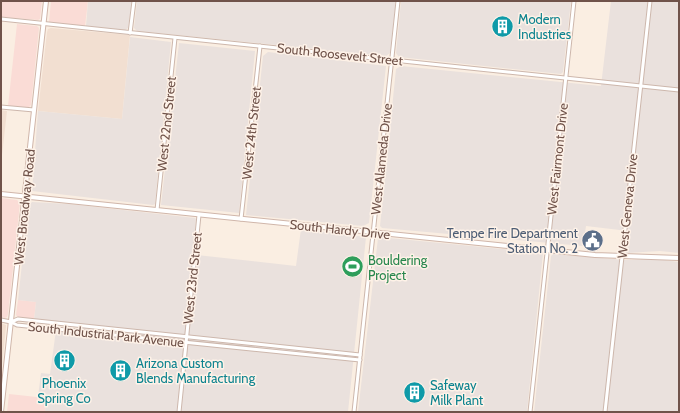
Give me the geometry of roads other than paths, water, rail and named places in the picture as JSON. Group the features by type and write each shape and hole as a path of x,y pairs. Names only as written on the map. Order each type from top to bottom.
{"street":[{"name":"West Broadway Road","path":"1,412 46,1"},
{"path":"130,33 134,1"},
{"name":"West Alameda Drive","path":"354,412 398,1"},
{"name":"West Fairmont Drive","path":"530,412 574,1"},
{"name":"West Geneva Drive","path":"605,412 650,1"},
{"name":"South Roosevelt Street","path":"1,20 679,90"},
{"name":"West 22nd Street","path":"157,210 175,38"},
{"name":"West 24th Street","path":"241,219 260,46"},
{"path":"1,107 34,110"},
{"name":"South Hardy Drive","path":"1,194 373,233 622,257 653,256 679,258"},
{"name":"West 23rd Street","path":"179,412 199,215"},
{"name":"South Industrial Park Avenue","path":"11,322 18,319 360,355"},
{"path":"1,320 11,322"},
{"name":"South Industrial Park Avenue","path":"11,322 17,325 360,360"}],"place":[{"name":"Modern Industries","path":"503,26"},
{"name":"Tempe Fire Department Station No. 2","path":"593,240"},
{"name":"Bouldering Project","path":"352,267"},
{"name":"Phoenix Spring Co","path":"64,361"},
{"name":"Arizona Custom Blends Manufacturing","path":"121,370"},
{"name":"Safeway Milk Plant","path":"414,392"}]}
